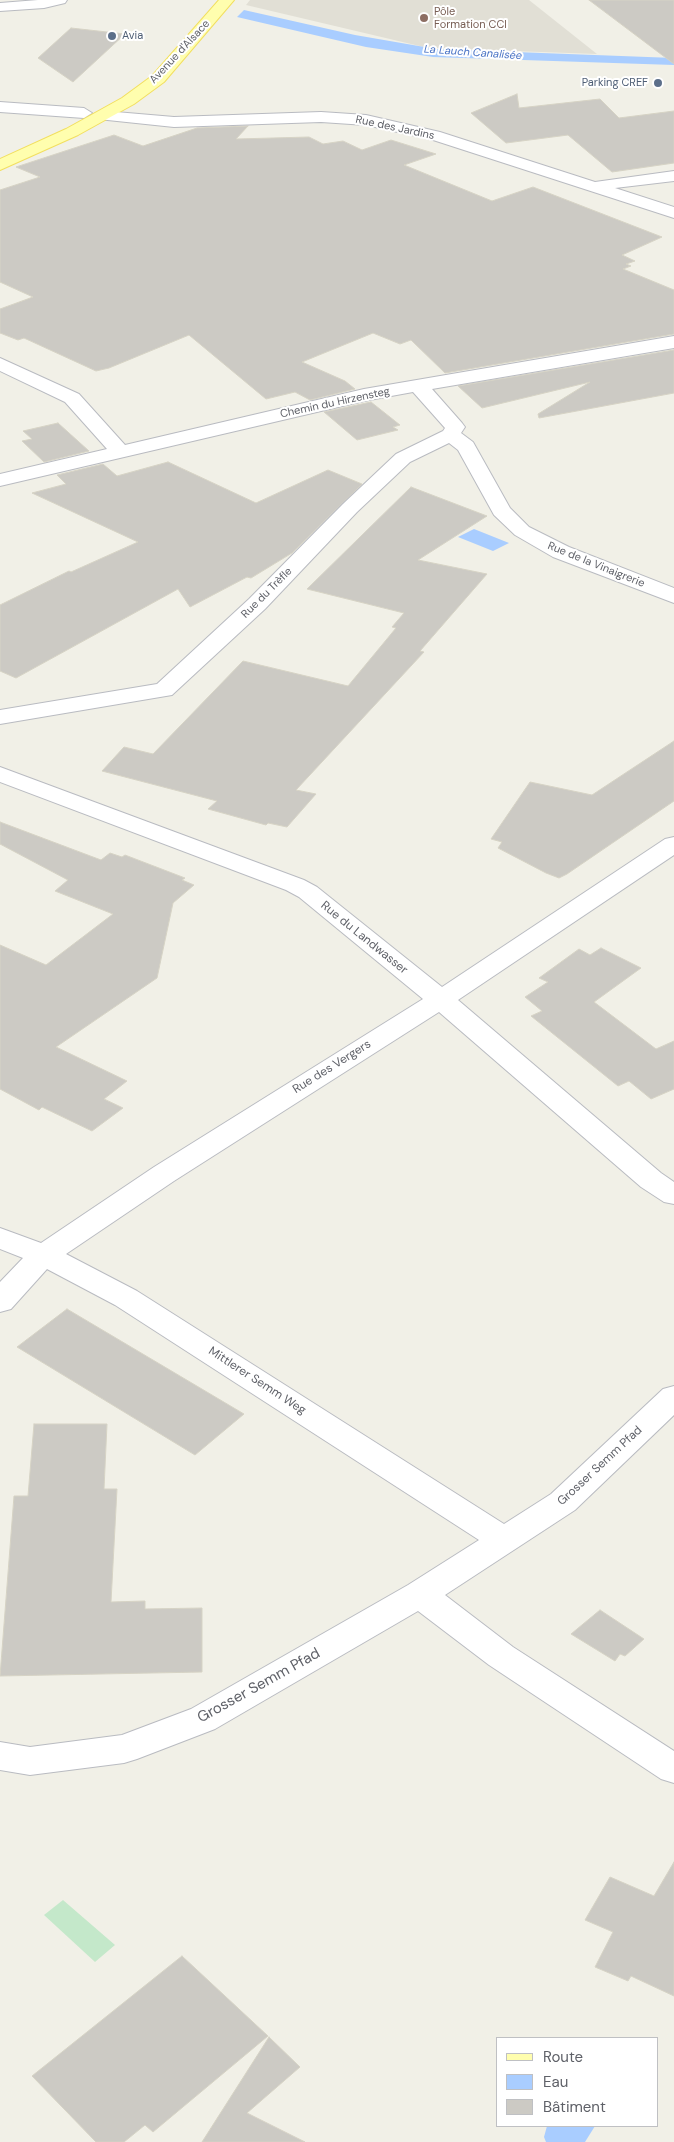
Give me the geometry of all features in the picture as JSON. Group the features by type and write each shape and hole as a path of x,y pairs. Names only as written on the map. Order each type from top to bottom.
{"main road":[{"name":"Avenue d'Alsace","path":"190,19 206,0"},
{"name":"Avenue d'Alsace","path":"0,165 104,116 158,79 227,0"},
{"name":"Avenue d'Alsace","path":"0,152 84,113 136,77 143,70"},
{"path":"84,113 104,116"}],"street":[{"path":"0,8 44,4 60,0"},
{"path":"0,107 84,113"},
{"name":"Rue des Jardins","path":"104,116 174,122 321,117 366,120 434,135 674,213"},
{"path":"591,186 674,176"},
{"name":"Chemin du Hirzensteg","path":"0,480 364,395 674,342"},
{"path":"0,364 72,398 120,451"},
{"path":"419,387 455,427 450,435"},
{"name":"Rue de la Vinaigrerie","path":"450,435 466,446 501,512 522,531 556,549 674,596"},
{"name":"Rue du Trèfle","path":"0,717 164,690 257,604 350,508 403,458 450,435"},
{"name":"Rue du Landwasser","path":"0,774 264,873 308,892 440,1000 651,1180 674,1195"},
{"name":"Rue des Vergers","path":"0,1302 44,1255 164,1174 502,961 674,844"},
{"name":"Mittlerer Semm Weg","path":"0,1238 44,1255 126,1298 505,1540"},
{"name":"Grosser Semm Pfad","path":"0,1756 30,1761 124,1749 203,1719 420,1594 563,1502 674,1397"},
{"path":"420,1594 501,1656 674,1769"}],"shaded area":[{"name":"Pôle Formation CCI","path":"250,0 529,0 597,54 428,48 246,5"}],"green space":[{"path":"63,1900 115,1945 95,1962 44,1915"}],"water":[{"name":"La Lauch Canalisée","path":"244,10 355,35 436,49 674,58 674,65 433,57 366,47 237,17"},
{"path":"474,529 509,543 493,551 458,537"},
{"path":"547,2127 594,2127 585,2142 546,2142 544,2137"}],"building":[{"path":"589,0 674,0 674,64"},
{"path":"71,28 125,34 73,82 38,58"},
{"path":"517,94 519,108 600,99 619,118 674,111 674,163 612,172 568,135 506,143 471,113"},
{"path":"248,126 236,139 309,137 323,144 343,141 362,150 391,140 436,154 404,165 492,201 533,187 662,237 622,255 635,261 626,264 631,266 623,269 674,290 674,334 445,373 411,340 400,344 373,333 302,362 345,381 355,389 310,400 295,392 266,399 189,335 109,368 96,371 24,338 18,340 0,333 0,309 33,297 0,282 0,190 40,177 16,167 114,135 143,146 197,128"},
{"path":"674,350 674,393 539,418 538,414 590,382 482,408 458,386"},
{"path":"371,402 400,425 393,427 398,430 357,440 324,412"},
{"path":"58,423 89,451 44,462 22,441 32,439 23,431"},
{"path":"168,462 256,503 328,470 362,484 292,553 251,578 247,577 190,607 178,589 16,678 0,671 0,605 69,571 71,572 138,542 32,493 66,484 57,475 103,464 117,476"},
{"path":"411,487 487,516 418,560 487,574 420,651 424,652 296,790 316,794 287,827 268,823 266,825 208,809 217,801 102,771 124,747 153,754 243,661 348,686 396,628 392,627 404,613 307,589"},
{"path":"674,741 674,801 567,874 559,878 546,873 498,848 502,842 491,839 530,782 592,795"},
{"path":"0,822 101,860 110,853 122,857 125,855 185,878 182,880 194,885 173,903 157,978 56,1047 127,1081 104,1099 123,1108 92,1131 42,1107 39,1110 0,1089 0,945 46,965 113,914 55,891 68,880 0,844"},
{"path":"601,948 641,968 594,1002 656,1049 674,1041 674,1089 651,1099 629,1081 618,1086 531,1016 542,1011 525,997 548,982 539,978 579,949 590,955"},
{"path":"67,1309 244,1414 195,1455 17,1347"},
{"path":"34,1424 107,1424 104,1489 117,1489 111,1602 145,1601 145,1609 202,1608 202,1672 0,1676 14,1496 28,1496"},
{"path":"600,1610 644,1639 625,1656 620,1654 615,1661 571,1634"},
{"path":"674,1862 674,1996 631,1976 628,1981 595,1967 613,1932 585,1920 610,1877 654,1896"},
{"path":"182,1956 268,2036 153,2132 145,2125 124,2142 96,2142 32,2076"},
{"path":"269,2037 300,2067 247,2113 305,2142 202,2142"}],"place":[{"name":"Pôle Formation CCI","path":"424,18"},
{"name":"Avia","path":"112,36"},
{"name":"Parking CREF","path":"658,83"}]}
